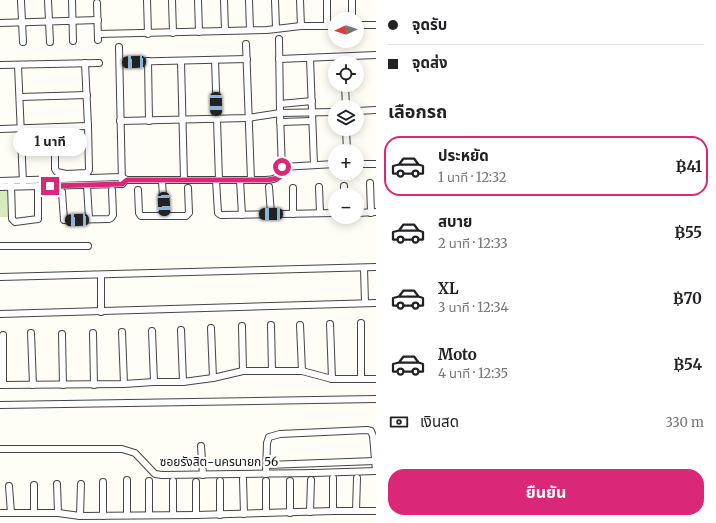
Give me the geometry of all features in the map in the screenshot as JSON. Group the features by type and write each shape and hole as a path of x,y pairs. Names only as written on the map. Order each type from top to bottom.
{"street":[{"path":"48,0 50,42"},
{"path":"72,0 73,41"},
{"path":"147,0 148,34"},
{"path":"172,0 173,33"},
{"path":"198,0 199,32"},
{"path":"224,0 225,31"},
{"path":"249,0 250,30"},
{"path":"275,0 276,28"},
{"path":"300,0 301,26"},
{"path":"97,3 98,37 250,30 301,26 327,26 327,0"},
{"path":"352,0 352,12"},
{"path":"21,2 23,42"},
{"path":"0,23 98,20"},
{"path":"364,25 376,25"},
{"path":"0,181 11,184 23,184 123,180 268,180 278,178 282,171 279,39"},
{"path":"246,44 251,180"},
{"path":"119,47 120,121 123,180"},
{"path":"344,56 376,55"},
{"path":"279,59 328,57"},
{"path":"310,58 314,165"},
{"path":"120,62 247,59"},
{"path":"215,60 219,215 328,213"},
{"path":"148,61 149,120"},
{"path":"181,61 184,180"},
{"path":"55,127 56,169 60,174 87,173 88,126 85,63"},
{"path":"0,65 99,63"},
{"path":"18,65 23,184"},
{"path":"20,97 87,95"},
{"path":"280,104 312,101"},
{"path":"364,111 376,110"},
{"path":"120,121 248,118 280,113 328,112"},
{"path":"280,122 312,121"},
{"path":"0,129 88,126"},
{"path":"282,167 328,164"},
{"path":"364,164 376,164"},
{"path":"23,184 38,186 87,185 123,180"},
{"path":"162,180 164,216"},
{"path":"240,180 242,215"},
{"path":"370,183 373,213"},
{"path":"11,184 12,219 15,222 38,220 38,186"},
{"path":"0,187 11,184"},
{"path":"87,185 89,219"},
{"path":"270,187 271,214"},
{"path":"319,187 320,213"},
{"path":"138,190 139,215 164,216 188,215 188,188"},
{"path":"293,188 293,214"},
{"path":"62,192 64,220 109,219 113,217 112,190"},
{"path":"0,246 88,246"},
{"path":"0,277 376,267"},
{"path":"364,268 365,303"},
{"path":"101,275 102,312"},
{"path":"0,314 376,303"},
{"path":"361,323 361,379"},
{"path":"330,324 332,379"},
{"path":"300,325 302,371"},
{"path":"242,326 243,371"},
{"path":"271,326 272,371"},
{"path":"211,328 212,378"},
{"path":"181,330 183,382"},
{"path":"152,331 154,382"},
{"path":"122,332 124,384"},
{"path":"31,333 33,385"},
{"path":"93,333 94,384"},
{"path":"62,334 63,385"},
{"path":"3,335 2,385 183,382 212,378 243,371 302,371 332,379 376,379"},
{"path":"0,405 376,399"},
{"path":"266,474 267,443 269,437 280,434 366,430 371,431 376,471"},
{"path":"201,446 203,475"},
{"name":"ซอยรังสิต-นครนายก 56","path":"0,449 122,449 135,453 155,474 162,476 376,471"},
{"path":"267,465 375,461"},
{"path":"333,478 333,511"},
{"path":"356,511 357,478"},
{"path":"127,480 127,515"},
{"path":"243,480 244,514"},
{"path":"310,480 310,512"},
{"path":"149,481 149,515"},
{"path":"173,481 173,515"},
{"path":"266,481 266,513"},
{"path":"290,481 290,513"},
{"path":"103,482 103,516"},
{"path":"196,482 196,515"},
{"path":"220,482 220,515"},
{"path":"57,484 58,513"},
{"path":"80,516 81,484"},
{"path":"34,485 34,513"},
{"path":"9,486 11,513"},
{"path":"0,513 58,513 80,516 103,516 376,511"}],"green space":[{"path":"0,191 7,191 8,217 0,217"}],"route":[{"path":"50,186 122,184 127,180 274,180 278,178 282,171 282,167"}]}
